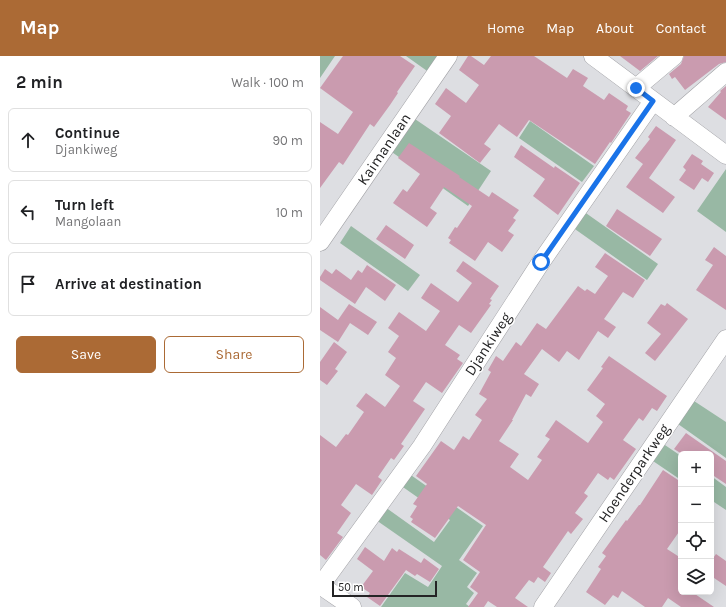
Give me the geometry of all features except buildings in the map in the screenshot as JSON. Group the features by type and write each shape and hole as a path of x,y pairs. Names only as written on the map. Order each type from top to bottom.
{"street":[{"name":"Kaimanlaan","path":"320,242 448,56"},
{"path":"592,56 726,155"},
{"path":"636,88 674,56"},
{"path":"674,117 726,72"},
{"name":"Djankiweg","path":"320,585 422,446 541,262 653,101"},
{"name":"Hoenderparkweg","path":"543,607 726,339"},
{"path":"320,585 352,607"}],"green space":[{"path":"320,56 335,56 320,78"},
{"path":"406,56 442,56 430,73"},
{"path":"412,117 491,171 468,206 389,150"},
{"path":"530,121 594,166 582,182 519,138"},
{"path":"726,169 726,232 697,211"},
{"path":"583,211 658,264 647,280 572,227"},
{"path":"351,226 420,275 408,291 340,243"},
{"path":"694,401 726,422 726,458 678,424"},
{"path":"662,443 678,454 678,478 650,459"},
{"path":"408,473 483,526 459,560 477,573 467,587 474,593 466,604 470,607 381,607 405,573 428,587 442,566 376,520 385,507 434,542 450,520 400,485"},
{"path":"714,478 726,487 726,510 714,502"}],"route":[{"path":"541,262 653,101 636,88"}]}
